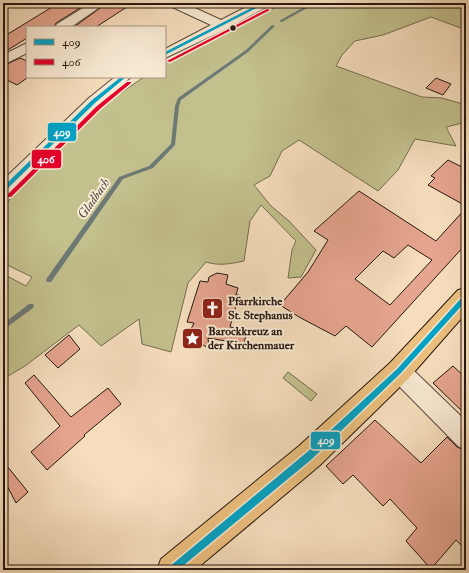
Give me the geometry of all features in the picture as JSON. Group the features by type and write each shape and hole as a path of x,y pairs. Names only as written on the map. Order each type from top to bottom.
{"main road":[{"path":"172,570 309,456 399,371 466,297"}],"street":[{"path":"64,26 100,3"},
{"path":"174,3 208,18 221,26"},
{"path":"166,54 264,3"},
{"path":"3,61 26,49"},
{"path":"3,190 94,101 123,78"},
{"path":"399,371 466,438"}],"shaded area":[{"path":"282,3 466,3 466,30 431,17 383,35 355,41 342,55 336,66 422,97 442,98 466,105 466,122 446,127 456,146 415,139 398,170 378,191 299,140 282,151 270,176 254,185 271,206 289,221 316,250 301,277 288,278 292,250 296,241 261,205 250,221 244,261 225,264 206,262 188,283 171,352 142,344 139,319 101,346 79,325 25,366 3,379 3,274 26,286 32,277 3,263 3,206 109,101 143,78 166,78 166,62 268,10 271,10"},
{"path":"288,372 317,394 311,401 283,378"}],"building":[{"path":"67,3 88,3 56,23 54,26 26,26 26,39 3,53 3,37 57,4 59,8"},
{"path":"107,3 133,3 98,26 75,26"},
{"path":"20,58 26,61 27,78 17,85 3,78 3,66"},
{"path":"436,78 451,84 443,95 426,88"},
{"path":"448,160 466,169 466,206 428,185 435,178 431,176"},
{"path":"359,191 436,241 466,208 466,244 372,347 346,326 335,336 280,305 308,272 328,240 314,231","holes":["408,245 432,260 390,305 355,279 383,251 394,258"]},
{"name":"Pfarrkirche St. Stephanus","path":"217,273 228,275 226,284 238,288 236,295 239,295 230,327 247,330 244,344 208,338 209,349 192,337 191,329 194,323 187,322 200,281 208,282 209,277"},
{"path":"69,335 80,349 58,368 45,355"},
{"path":"453,366 466,378 466,415 433,383"},
{"path":"34,375 71,417 108,388 121,404 84,435 85,436 47,470 31,452 60,426 25,383"},
{"path":"375,420 421,463 447,437 457,447 466,451 466,550 456,540 431,569 406,541 417,528 390,499 383,506 353,475 343,484 326,466"},
{"path":"3,461 28,492 16,503 3,478"}],"waterway":[{"name":"Gladbach","path":"281,21 314,3"},
{"name":"Gladbach","path":"49,280 121,178 151,167 173,144 179,99 247,51 273,26"},
{"name":"Gladbach","path":"3,327 31,306"}],"transit line":[{"name":"409","path":"166,53 264,3"},
{"name":"406","path":"169,61 268,10"},
{"name":"409","path":"3,190 94,101 123,78"},
{"name":"406","path":"9,196 99,107 129,83"},
{"name":"409","path":"172,570 309,456 399,371 466,297"}],"place":[{"name":"Pfarrkirche St. Stephanus","path":"213,308"},
{"name":"Barockkreuz an der Kirchenmauer","path":"193,338"}]}
